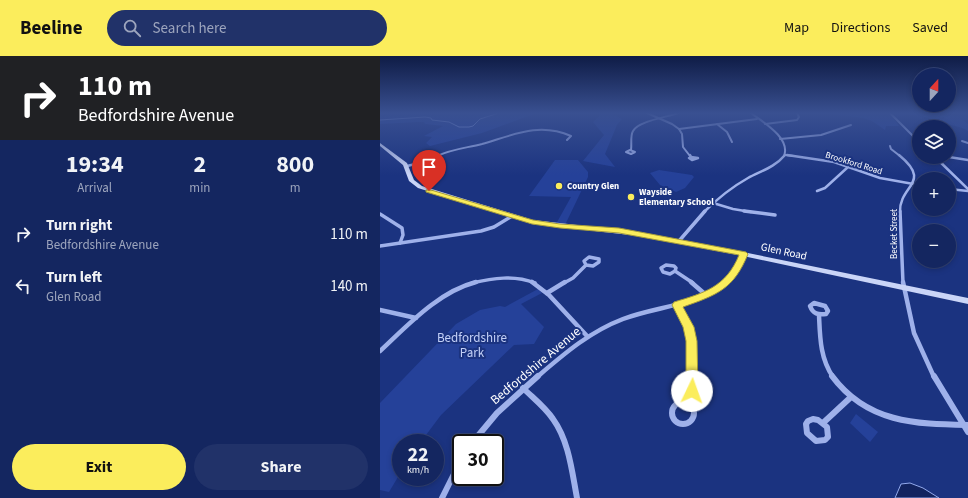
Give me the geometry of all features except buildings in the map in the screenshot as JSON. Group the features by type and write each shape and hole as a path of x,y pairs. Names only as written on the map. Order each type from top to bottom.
{"main road":[{"name":"Glen Road","path":"380,144 407,166 412,181 420,187 512,216 547,224 619,230 679,241 968,301"}],"street":[{"path":"407,166 428,161 448,152 481,144 512,134"},
{"path":"566,134 571,136 567,140"},
{"path":"631,150 633,134"},
{"path":"682,134 683,147 691,157"},
{"path":"728,134 732,142"},
{"path":"679,241 695,219 713,204 745,180 777,164 785,155 785,146 775,134"},
{"path":"780,139 825,134"},
{"path":"962,141 968,143"},
{"path":"890,146 914,172"},
{"name":"Brookford Road","path":"785,155 834,162 880,178 912,184"},
{"path":"956,158 968,160"},
{"path":"942,164 968,190"},
{"path":"817,191 825,188 848,168"},
{"name":"Becket Street","path":"912,184 904,196 900,206 902,280 914,333 924,356 966,425 968,432"},
{"path":"956,189 968,190"},
{"path":"713,204 733,209 775,215"},
{"path":"380,214 402,228 403,235 400,243"},
{"path":"380,246 481,231 494,227 512,216"},
{"name":"Bedfordshire Avenue","path":"479,434 499,409 587,336 626,318 677,305 706,295 723,286 730,279 738,268 743,254"},
{"path":"547,293 573,278 586,266"},
{"path":"675,271 706,295"},
{"path":"380,351 432,305 468,285 496,278 528,281 536,285 547,293 587,336"},
{"path":"677,305 688,327 692,341 692,391 687,403"},
{"path":"380,310 416,318"},
{"path":"819,315 824,361 836,381 850,397 875,412 908,422 936,425 966,425"},
{"path":"523,388 540,403 555,421 566,447 577,498"},
{"path":"823,423 850,397"},
{"path":"442,498 452,478"}],"green space":[{"path":"429,134 479,134 430,146 426,143 432,137 424,136"},
{"path":"603,134 613,134 605,154 615,167 583,161 604,135"},
{"name":"Country Glen","path":"555,160 578,160 588,172 588,177 565,225 556,224 571,197 529,196"},
{"path":"659,170 692,175 694,177 685,188 676,192 660,185 650,173"},
{"name":"Bedfordshire Park","path":"538,289 542,293 521,304 544,327 534,344 514,345 441,415 427,434 392,434 393,486 389,492 380,490 380,403 456,324 480,310 500,306 505,307"},
{"path":"856,414 878,432 870,442 850,423"}],"shaded area":[{"path":"910,483 923,488 939,498 895,498 901,484"}],"place":[{"name":"Country Glen","path":"559,186"},
{"name":"Wayside Elementary School","path":"631,197"}],"route":[{"path":"429,191 532,222 560,226 619,230 743,254 738,268 723,286 693,301 677,305 688,327 692,341 692,391"}]}
